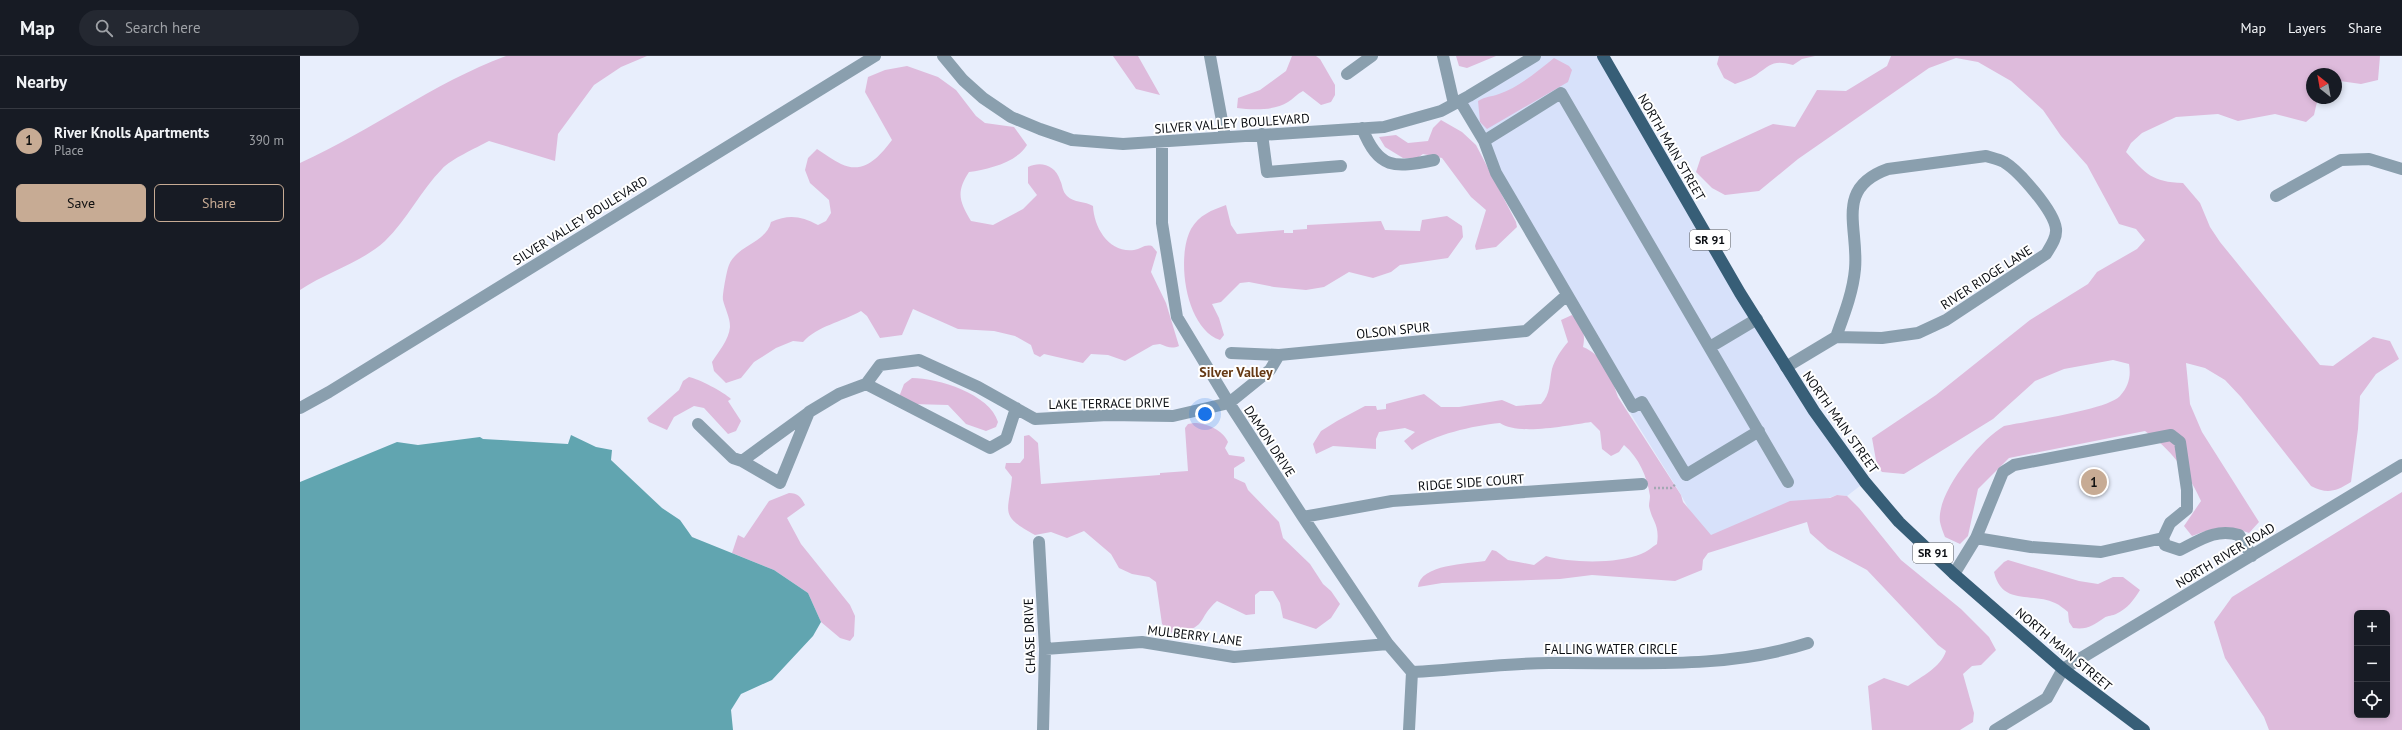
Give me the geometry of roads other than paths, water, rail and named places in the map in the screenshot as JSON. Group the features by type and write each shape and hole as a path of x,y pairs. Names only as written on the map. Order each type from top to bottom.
{"main road":[{"name":"NORTH MAIN STREET","path":"1603,56 1757,320 1814,411 1865,482 1899,522 1954,574 2062,669 2144,730"}],"street":[{"name":"SILVER VALLEY BOULEVARD","path":"300,408 329,392 875,56"},
{"name":"SILVER VALLEY BOULEVARD","path":"943,56 963,80 983,98 1011,117 1072,140 1123,144 1162,143 1262,134 1384,127 1441,111 1535,56"},
{"path":"1210,56 1225,137"},
{"path":"1346,74 1372,56"},
{"path":"1443,56 1457,103 1484,141 1496,173 1633,407 1642,402 1686,475 1759,431"},
{"path":"1484,141 1561,93 1788,482"},
{"path":"1362,128 1370,148 1384,161 1393,165 1408,165 1434,160"},
{"path":"1262,134 1268,172 1341,166"},
{"name":"DAMON DRIVE","path":"1162,143 1162,223 1177,317 1229,403 1303,517 1388,644 1412,672"},
{"name":"RIVER RIDGE LANE","path":"1973,157 1995,158 2012,168 2039,199 2054,220 2056,230 2054,242 2046,254 1946,320 1918,333 1882,338 1836,337 1854,279 1856,266 1852,218 1855,195 1860,186 1876,173 1888,169 1973,157"},
{"path":"2276,196 2341,160 2369,159 2402,169"},
{"name":"OLSON SPUR","path":"1231,354 1279,355 1526,331 1567,295"},
{"path":"1710,347 1757,320"},
{"path":"1786,367 1836,337"},
{"path":"1229,403 1270,370 1279,355"},
{"name":"LAKE TERRACE DRIVE","path":"866,384 880,365 919,360 978,387 1035,419 1108,415 1173,416 1229,403"},
{"path":"742,461 809,412 839,394 866,384 990,448 1006,439 1016,408"},
{"path":"698,424 733,458 742,461 780,484 809,412"},
{"path":"1954,574 1976,538 2003,472 2014,465 2171,435 2180,442 2187,490 2186,509 2170,523 2163,538 2165,545 2180,550 2214,534 2227,531 2239,535 2252,556"},
{"name":"NORTH RIVER ROAD","path":"2062,669 2402,465"},
{"name":"RIDGE SIDE COURT","path":"1303,517 1392,501 1642,484"},
{"path":"1976,538 2031,547 2101,552 2163,538"},
{"name":"CHASE DRIVE","path":"1039,542 1045,649 1043,730"},
{"name":"MULBERRY LANE","path":"1045,649 1142,642 1234,657 1388,644"},
{"name":"FALLING WATER CIRCLE","path":"1412,672 1547,663 1698,663 1752,656 1808,642"},
{"path":"1995,730 2047,698 2062,669"},
{"path":"1409,730 1412,672"}],"water":[{"path":"571,435 596,447 612,450 611,460 662,508 680,520 692,537 774,570 808,593 821,622 813,636 772,680 741,694 731,710 733,730 300,730 300,482 397,442 418,445 480,437 483,439 568,444"}],"place":[{"name":"River Knolls Apartments","path":"2094,482"}],"district":[{"name":"Silver Valley","path":"1236,372"}]}
